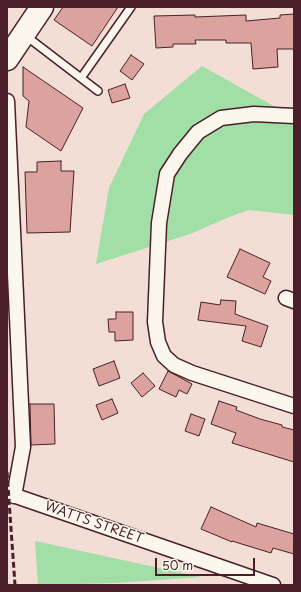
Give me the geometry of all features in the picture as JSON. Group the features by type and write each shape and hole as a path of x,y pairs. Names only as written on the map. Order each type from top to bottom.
{"main road":[{"path":"7,59 42,7"}],"street":[{"path":"7,101 23,447 10,494"},
{"path":"294,116 254,114 221,118 198,132 180,154 167,174 159,223 155,322 158,342 164,356 174,365 192,373 294,406"},
{"name":"WATTS STREET","path":"10,494 273,585"}],"lane":[{"path":"81,78 131,7"},
{"path":"24,34 98,91"}],"green space":[{"path":"202,66 279,109 294,126 294,215 249,210 190,234 96,264 109,188 144,114"},
{"path":"35,541 201,577 116,583 38,585"}],"building":[{"path":"63,7 118,7 92,46 54,20"},
{"path":"294,14 294,49 277,49 278,67 253,69 251,43 226,43 226,40 195,40 196,44 173,44 173,47 156,48 154,16 195,15 195,17 246,15 246,21 280,18 280,15"},
{"path":"131,55 144,64 132,80 120,71"},
{"path":"23,67 83,108 61,151 26,127 29,101 23,96"},
{"path":"125,84 130,98 112,103 108,90"},
{"path":"61,161 61,171 74,171 70,232 27,233 25,172 37,172 37,162"},
{"path":"240,249 270,263 263,277 271,281 265,294 227,277"},
{"path":"221,300 236,301 235,314 268,326 261,347 242,341 246,326 198,320 201,302 220,305"},
{"path":"116,312 133,312 133,340 115,341 115,332 109,332 108,319 116,319"},
{"path":"114,361 120,378 99,386 93,369"},
{"path":"168,371 192,384 187,394 179,390 176,397 159,389"},
{"path":"143,373 155,386 142,397 131,383"},
{"path":"112,399 118,413 102,420 96,405"},
{"path":"219,401 237,407 236,410 294,430 294,462 232,443 236,433 211,424"},
{"path":"30,404 54,404 55,444 31,445"},
{"path":"191,414 205,419 199,436 185,431"},
{"path":"211,507 256,527 257,523 294,534 294,554 273,548 271,553 232,542 201,529"}],"railway":[{"path":"7,472 15,585"}]}
